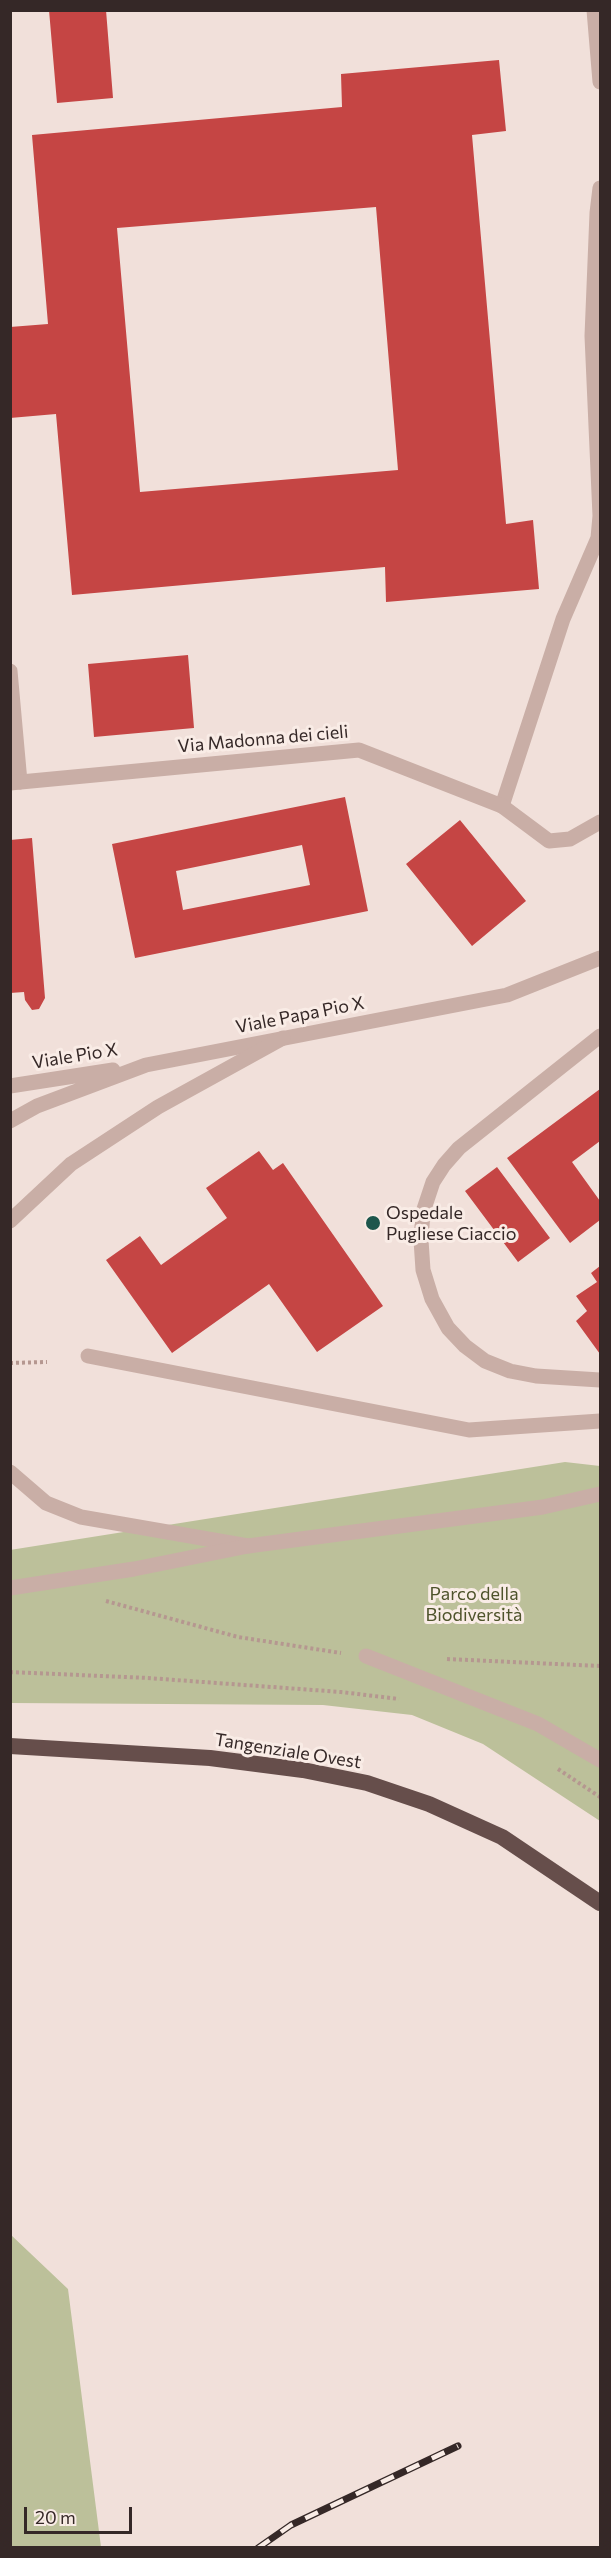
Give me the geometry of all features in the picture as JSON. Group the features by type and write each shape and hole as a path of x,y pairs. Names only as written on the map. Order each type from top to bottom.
{"highway":[{"name":"Tangenziale Ovest","path":"10,1746 210,1758 303,1770 367,1783 429,1804 502,1837 562,1875 600,1903"}],"street":[{"path":"594,10 600,82"},
{"path":"502,806 564,619 598,538 600,516 592,336 600,188"},
{"path":"10,671 15,782"},
{"name":"Via Madonna dei cieli","path":"15,782 358,750 502,806 549,841 570,839 600,822"},
{"name":"Viale Papa Pio X","path":"10,1120 37,1106 146,1065 507,995 600,958"},
{"path":"600,1036 459,1148 444,1165 433,1182 423,1212 421,1240 423,1270 432,1299 448,1328 465,1346 485,1361 510,1371 536,1376 600,1380"},
{"path":"10,1221 71,1164 158,1107 283,1038"},
{"name":"Viale Pio X","path":"10,1086 146,1065"},
{"path":"88,1356 468,1430 600,1421"},
{"path":"10,1472 46,1503 81,1517 248,1546"},
{"path":"10,1588 134,1569 248,1546 543,1507 600,1494"},
{"path":"366,1656 538,1724 600,1760"}],"path":[{"path":"10,1363 47,1362"},
{"path":"104,1600 238,1637 366,1656"},
{"path":"436,1659 600,1666"},
{"path":"10,1672 148,1678 330,1691 408,1701"},
{"path":"551,1764 600,1797"}],"green space":[{"name":"Parco della Biodiversità","path":"565,1462 600,1466 600,1821 483,1744 412,1715 323,1705 11,1703 10,1550"},
{"path":"10,2234 68,2289 101,2547 11,2547"}],"building":[{"path":"49,10 106,10 113,98 57,103"},
{"path":"499,60 506,131 472,135 506,524 533,520 539,589 386,602 385,567 72,595 56,414 10,418 10,327 48,324 32,135 342,107 341,74","holes":["376,207 398,470 140,492 117,228"]},
{"path":"188,655 194,728 94,737 88,664"},
{"path":"345,797 368,911 135,958 112,844","holes":["302,845 310,885 183,910 176,871"]},
{"path":"460,820 526,901 472,946 406,864"},
{"path":"32,838 45,998 39,1009 32,1010 25,1000 24,992 10,993 10,840"},
{"path":"600,1089 600,1141 572,1162 600,1201 600,1220 570,1243 507,1158"},
{"path":"259,1151 273,1170 283,1163 383,1306 317,1352 269,1284 172,1353 106,1260 140,1236 161,1265 227,1218 206,1188"},
{"path":"497,1167 550,1238 518,1262 465,1191"},
{"path":"600,1266 600,1354 576,1321 587,1311 576,1296 597,1282 591,1273"}],"railway":[{"path":"258,2548 291,2525 458,2446"}],"place":[{"name":"Ospedale Pugliese Ciaccio","path":"373,1223"}]}
